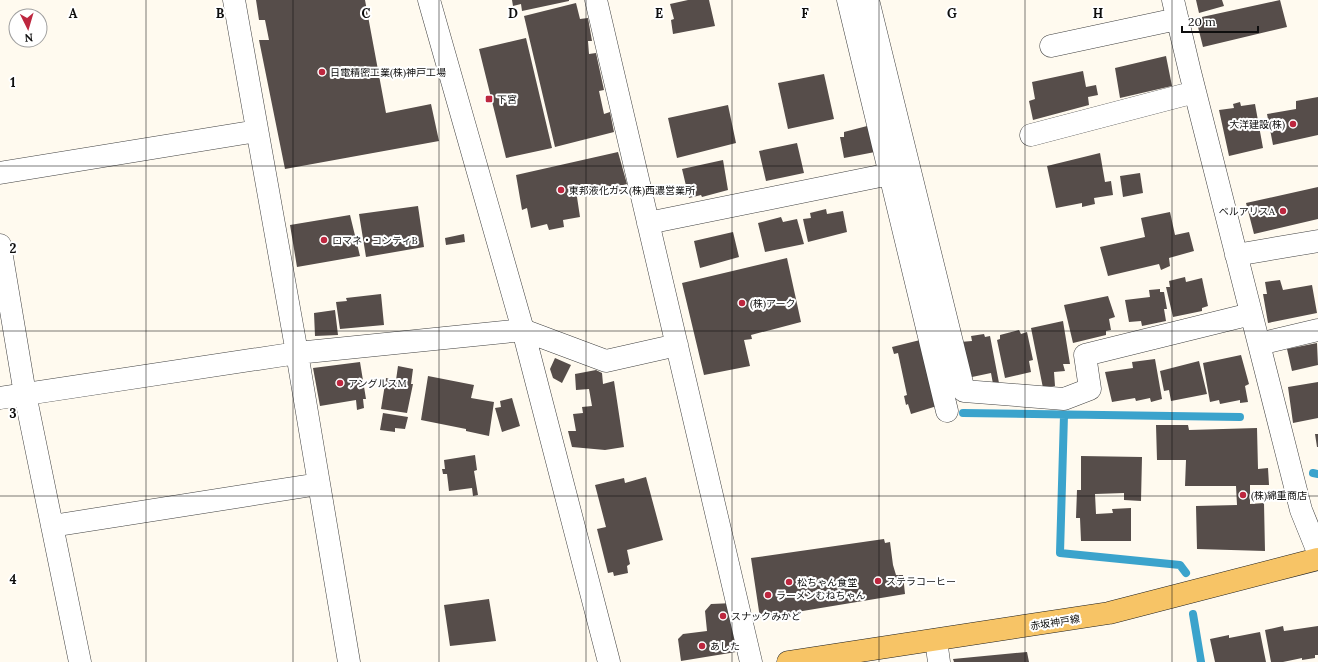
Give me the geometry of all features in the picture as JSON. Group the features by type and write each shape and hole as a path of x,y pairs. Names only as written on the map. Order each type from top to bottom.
{"main road":[{"name":"赤坂神戸線","path":"788,662 1109,614 1318,559"}],"street":[{"path":"234,0 298,353 349,662"},
{"path":"429,0 523,330 609,662"},
{"path":"596,0 751,662"},
{"path":"848,0 947,411"},
{"path":"868,0 964,391 1064,399 1090,389 1085,355 1251,314"},
{"path":"1051,46 1175,9 1301,510 1318,552"},
{"path":"1031,134 1195,92"},
{"path":"0,173 257,132"},
{"path":"648,223 890,174"},
{"path":"1236,256 1318,241"},
{"path":"0,245 25,394 80,662"},
{"path":"0,398 298,353 523,330 606,361 677,345"},
{"path":"1259,344 1318,330"},
{"path":"52,526 319,484"},
{"path":"936,640 939,662"}],"building":[{"name":"日電精密工業(株)神戸工場","path":"256,0 365,0 386,113 431,104 439,141 285,169 259,40 269,40 265,20 259,20"},
{"path":"512,0 569,1 522,11 521,4 513,6"},
{"path":"688,0 709,0 715,26 673,34 671,20 674,19 670,4"},
{"path":"1196,0 1222,0 1224,6 1199,13"},
{"path":"1280,0 1287,27 1203,47 1197,23 1203,23 1202,17"},
{"path":"576,3 580,19 588,18 592,41 588,41 589,54 596,53 604,90 599,91 604,114 610,112 614,132 555,147 524,16"},
{"path":"526,38 552,148 506,158 479,49"},
{"path":"1166,56 1172,86 1120,98 1115,68"},
{"path":"1083,71 1086,87 1096,85 1098,95 1088,97 1089,105 1033,120 1029,101 1035,99 1032,82"},
{"path":"824,74 834,119 788,129 778,83"},
{"name":"大洋建設(株)","path":"1318,97 1318,135 1273,145 1267,114 1296,109 1296,101"},
{"path":"1240,102 1241,106 1255,104 1263,148 1229,156 1219,110 1234,108 1233,104"},
{"path":"728,105 736,143 677,158 668,118"},
{"path":"871,125 875,152 844,158 840,137 844,137 844,132"},
{"path":"797,143 804,173 766,181 759,151"},
{"name":"東邦液化ガス(株)西濃営業所","path":"618,152 627,184 623,185 625,192 612,195 611,188 577,197 580,217 563,220 564,227 549,230 547,224 531,228 527,208 522,210 516,175"},
{"path":"1100,153 1105,182 1111,181 1113,195 1094,198 1095,204 1082,207 1082,203 1056,208 1047,166"},
{"path":"723,160 728,190 702,197 701,195 689,198 682,169"},
{"path":"1140,173 1143,193 1123,197 1120,176"},
{"name":"ベルアリスA","path":"1318,187 1318,219 1254,234 1246,203"},
{"path":"418,206 424,247 366,257 359,214"},
{"path":"826,209 827,214 843,211 847,232 808,242 803,219 811,218 810,213"},
{"path":"1170,212 1175,235 1189,232 1194,251 1169,258 1170,266 1161,270 1159,264 1108,276 1100,247 1145,237 1141,218"},
{"name":"ロマネ・コンティB","path":"350,215 360,256 297,267 290,225"},
{"path":"781,217 783,222 797,219 804,244 765,252 758,223"},
{"path":"733,232 739,257 700,268 694,241"},
{"path":"464,234 465,242 446,245 445,238"},
{"name":"(株)アーク","path":"787,258 801,322 751,335 752,339 744,340 750,366 704,375 682,283"},
{"path":"1185,277 1186,282 1202,278 1208,306 1202,308 1202,311 1173,317 1166,287 1170,287 1169,281"},
{"path":"1280,280 1283,290 1312,285 1317,313 1268,323 1263,294 1267,294 1265,282"},
{"path":"1160,289 1160,292 1164,292 1167,309 1164,309 1166,321 1142,326 1141,321 1129,322 1125,300 1150,297 1149,290"},
{"path":"381,294 384,325 340,329 336,302 347,301 346,298"},
{"path":"1108,296 1115,317 1109,319 1111,330 1106,331 1106,335 1073,343 1064,305"},
{"path":"335,310 338,335 315,336 314,313"},
{"path":"1063,321 1070,364 1063,364 1065,371 1054,372 1055,386 1043,388 1031,328"},
{"path":"1019,330 1021,334 1027,332 1033,360 1029,361 1031,372 1005,378 997,340 1000,339 1000,335"},
{"path":"984,334 985,337 990,336 999,383 993,384 991,373 972,377 960,342 972,341 971,336"},
{"path":"920,340 937,406 911,414 908,404 906,405 904,396 907,395 898,353 894,354 892,347"},
{"path":"1317,343 1318,365 1292,371 1287,349"},
{"path":"1241,355 1249,384 1245,386 1248,402 1240,403 1240,400 1220,404 1219,400 1210,402 1203,363"},
{"path":"555,358 571,365 562,383 553,378 550,369"},
{"path":"1155,359 1162,399 1151,402 1150,398 1136,401 1135,398 1112,402 1105,372 1133,368 1132,362"},
{"path":"1199,361 1207,394 1171,401 1169,390 1164,391 1160,371"},
{"name":"アングルスM","path":"360,362 366,399 363,399 364,408 357,410 356,400 320,406 313,368"},
{"path":"398,366 413,369 411,384 413,384 407,413 381,409 386,378 396,380"},
{"path":"596,370 602,373 603,384 614,381 624,447 605,450 572,447 568,431 576,431 573,414 583,413 582,407 592,406 589,389 576,390 575,374"},
{"path":"428,376 474,385 471,398 494,402 489,436 466,431 466,429 421,420"},
{"path":"1318,382 1318,418 1293,423 1288,387"},
{"path":"512,398 520,426 502,432 495,408 501,407 500,401"},
{"path":"383,413 408,417 405,429 395,428 395,432 380,430"},
{"name":"(株)綿重商店","path":"1156,425 1188,425 1189,430 1257,428 1258,469 1268,468 1269,485 1250,485 1250,504 1264,503 1265,551 1197,549 1196,506 1237,505 1236,486 1185,486 1186,460 1157,460"},
{"path":"1315,434 1318,434 1318,447 1317,447"},
{"path":"475,455 477,470 474,471 478,495 473,496 472,488 449,491 447,474 443,474 442,469 445,469 444,460"},
{"path":"1081,456 1142,457 1141,501 1124,500 1124,493 1095,494 1096,514 1113,513 1112,509 1131,508 1131,541 1081,541 1080,518 1076,518 1077,490 1081,490"},
{"path":"646,477 663,540 627,550 630,564 627,566 628,573 614,576 613,572 608,573 597,529 606,527 595,485 624,478 625,483"},
{"path":"884,539 885,543 890,542 896,575 903,575 905,594 760,618 751,558"},
{"path":"489,599 496,641 450,646 444,605"},
{"path":"734,603 736,652 681,661 678,639 683,634 707,631 705,611 711,604"},
{"path":"1283,626 1284,631 1318,626 1318,655 1315,655 1315,658 1302,660 1302,658 1283,662 1271,662 1265,630"},
{"path":"1260,632 1266,662 1215,662 1210,639 1229,635 1229,638"},
{"path":"1027,652 1029,662 954,662 953,659"}],"waterway":[{"path":"963,413 1240,417"},
{"path":"1064,415 1060,553 1180,565 1186,573"},
{"path":"1313,473 1318,474"},
{"path":"1193,614 1201,662"}],"place":[{"name":"日電精密工業(株)神戸工場","path":"322,72"},
{"name":"下宮","path":"489,99"},
{"name":"大洋建設(株)","path":"1293,124"},
{"name":"東邦液化ガス(株)西濃営業所","path":"561,190"},
{"name":"ベルアリスA","path":"1283,211"},
{"name":"ロマネ・コンティB","path":"324,240"},
{"name":"(株)アーク","path":"742,303"},
{"name":"アングルスM","path":"340,383"},
{"name":"(株)綿重商店","path":"1243,495"},
{"name":"ステラコーヒー","path":"878,581"},
{"name":"松ちゃん食堂","path":"789,582"},
{"name":"ラーメンむねちゃん","path":"768,595"},
{"name":"スナックみかど","path":"723,616"},
{"name":"あした","path":"702,646"}]}
